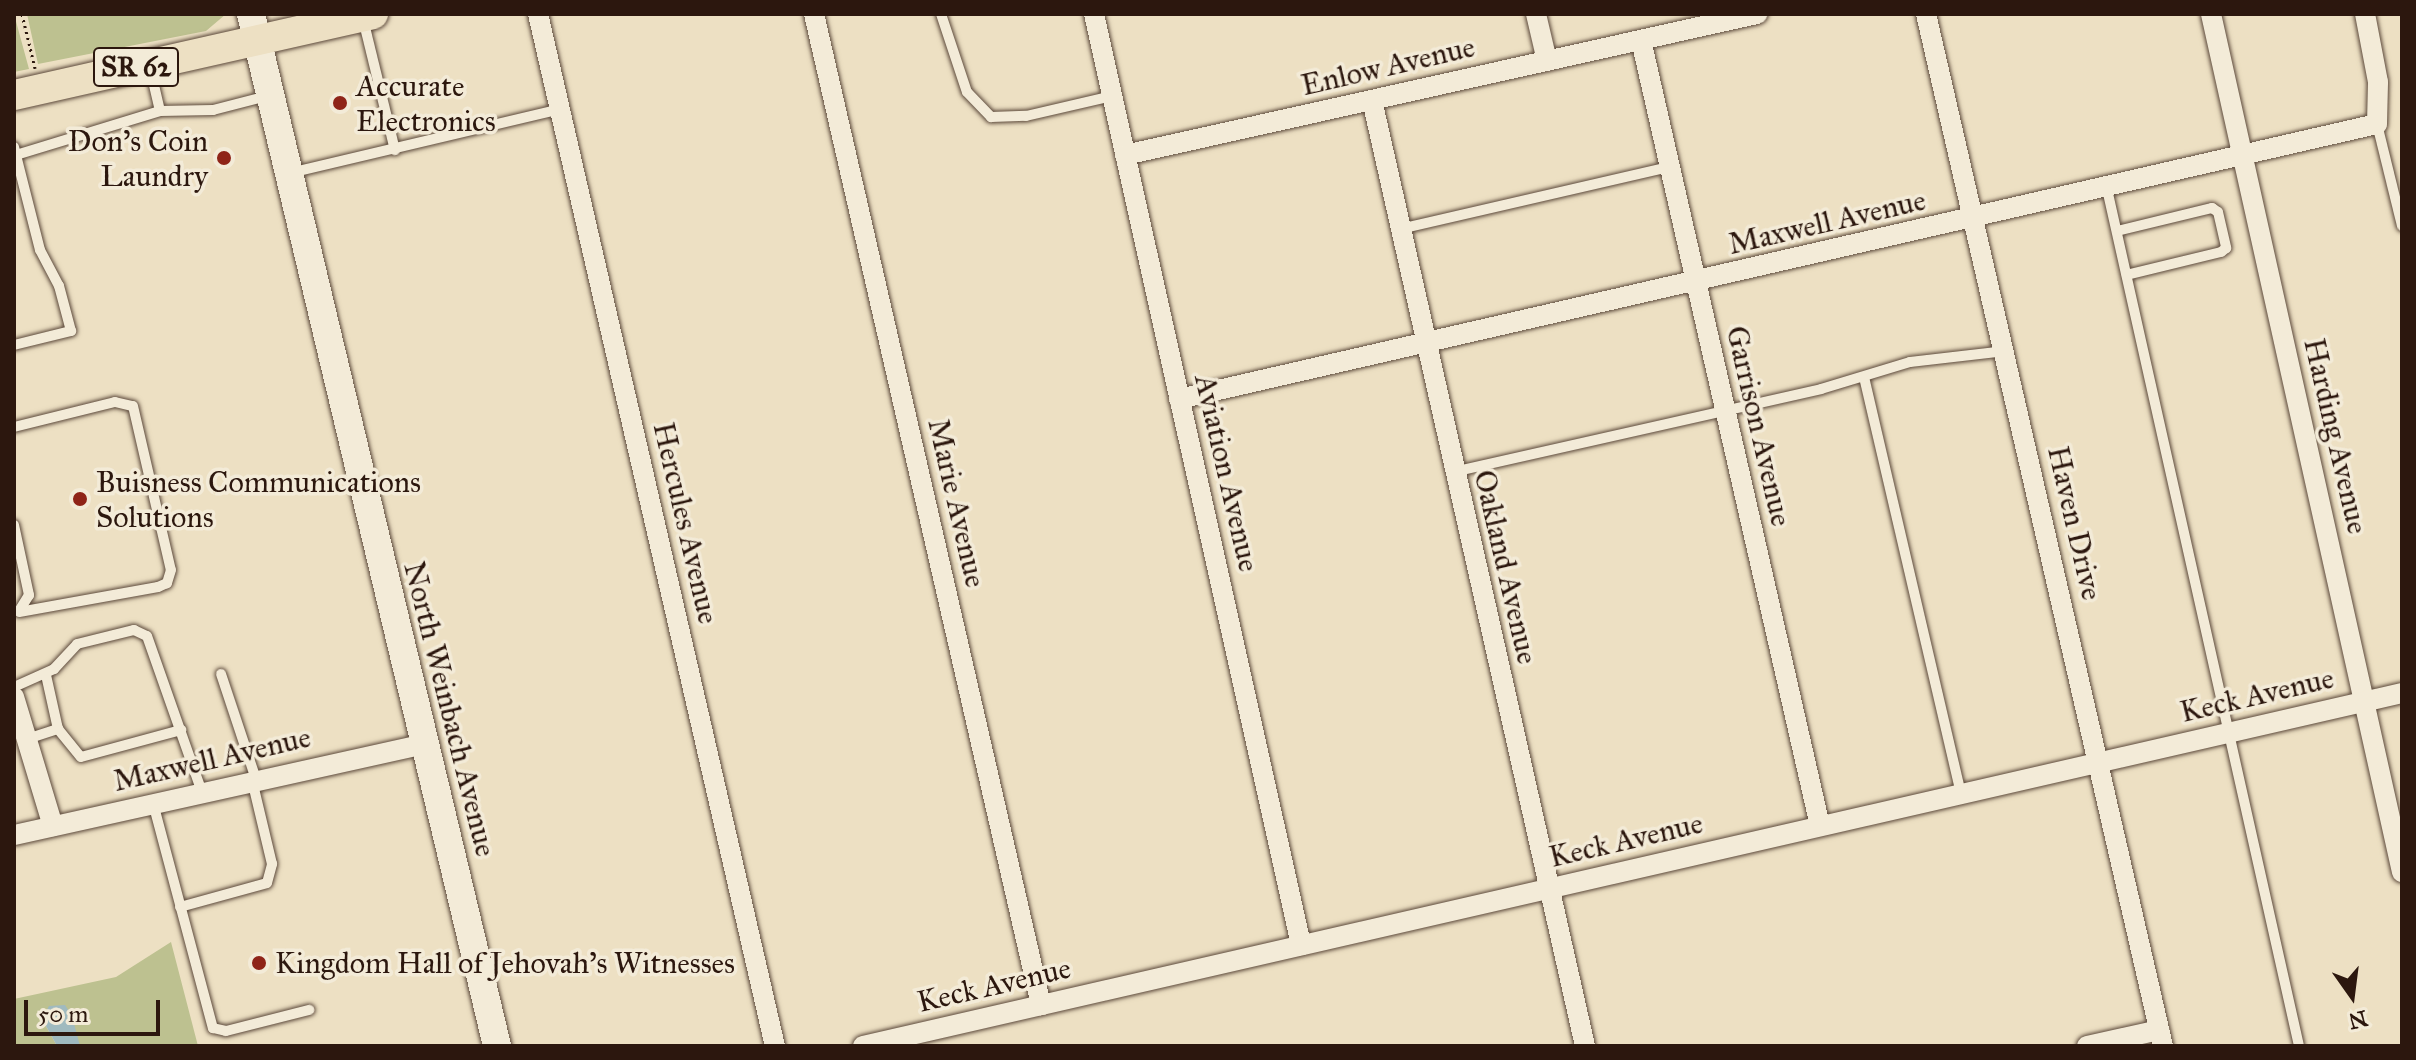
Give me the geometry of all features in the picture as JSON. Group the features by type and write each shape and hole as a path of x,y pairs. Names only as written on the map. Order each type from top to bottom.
{"main road":[{"name":"SR 62","path":"14,95 149,64 254,27 368,15"},
{"name":"North Weinbach Avenue","path":"254,27 286,174 497,1046"}],"street":[{"name":"Hercules Avenue","path":"538,14 775,1046"},
{"name":"Marie Avenue","path":"814,14 1041,1005"},
{"path":"1536,14 1547,61"},
{"name":"Enlow Avenue","path":"1125,155 1757,14"},
{"name":"Haven Drive","path":"1926,14 2161,1038"},
{"name":"Harding Avenue","path":"2211,14 2402,872"},
{"path":"2365,14 2378,82 2377,124"},
{"name":"Aviation Avenue","path":"1097,15 1112,96 1301,945"},
{"name":"Garrison Avenue","path":"1641,40 1820,826"},
{"name":"Oakland Avenue","path":"1372,100 1453,472 1585,1046"},
{"name":"Maxwell Avenue","path":"1179,399 2107,189 2377,124"},
{"name":"Keck Avenue","path":"863,1046 2402,693"},
{"path":"14,697 53,826"},
{"name":"Maxwell Avenue","path":"14,835 423,744"},
{"path":"2087,1046 2161,1038"}],"lane":[{"path":"941,14 967,92 991,117 1026,116 1112,96"},
{"path":"368,15 395,150"},
{"path":"149,64 160,111"},
{"path":"14,345 71,331 59,286 40,250 17,170 15,151 160,111 213,110 269,96"},
{"path":"286,174 560,109"},
{"path":"2377,124 2402,226"},
{"path":"1400,229 1669,167"},
{"path":"2107,189 2299,1046"},
{"path":"2117,231 2212,208 2218,212 2226,248 2221,252 2127,275"},
{"path":"1453,472 1864,377 1910,362 2005,351"},
{"path":"1864,377 1961,794"},
{"path":"14,427 115,402 133,406 171,570 167,583 158,587 16,613"},
{"path":"14,525 29,595 16,613"},
{"path":"14,687 46,675 77,644 134,630 147,636 202,792"},
{"path":"180,907 267,883 272,864 254,780 221,674"},
{"path":"46,675 58,729 81,757 181,730"},
{"path":"27,739 58,729"},
{"path":"153,803 213,1028 226,1031 309,1010"}],"path":[{"path":"22,14 35,68"}],"green space":[{"path":"14,14 29,69 14,72"},
{"path":"27,14 226,14 206,31 38,64"},
{"path":"171,942 198,1046 80,1046 42,1019 57,1046 14,1046 14,999 116,977"}],"water":[{"path":"65,1005 72,1016 80,1046 57,1046 42,1019 49,1006"}],"place":[{"name":"Accurate Electronics","path":"340,103"},
{"name":"Don's Coin Laundry","path":"224,158"},
{"name":"Buisness Communications Solutions","path":"80,499"},
{"name":"Kingdom Hall of Jehovah's Witnesses","path":"259,963"}]}
